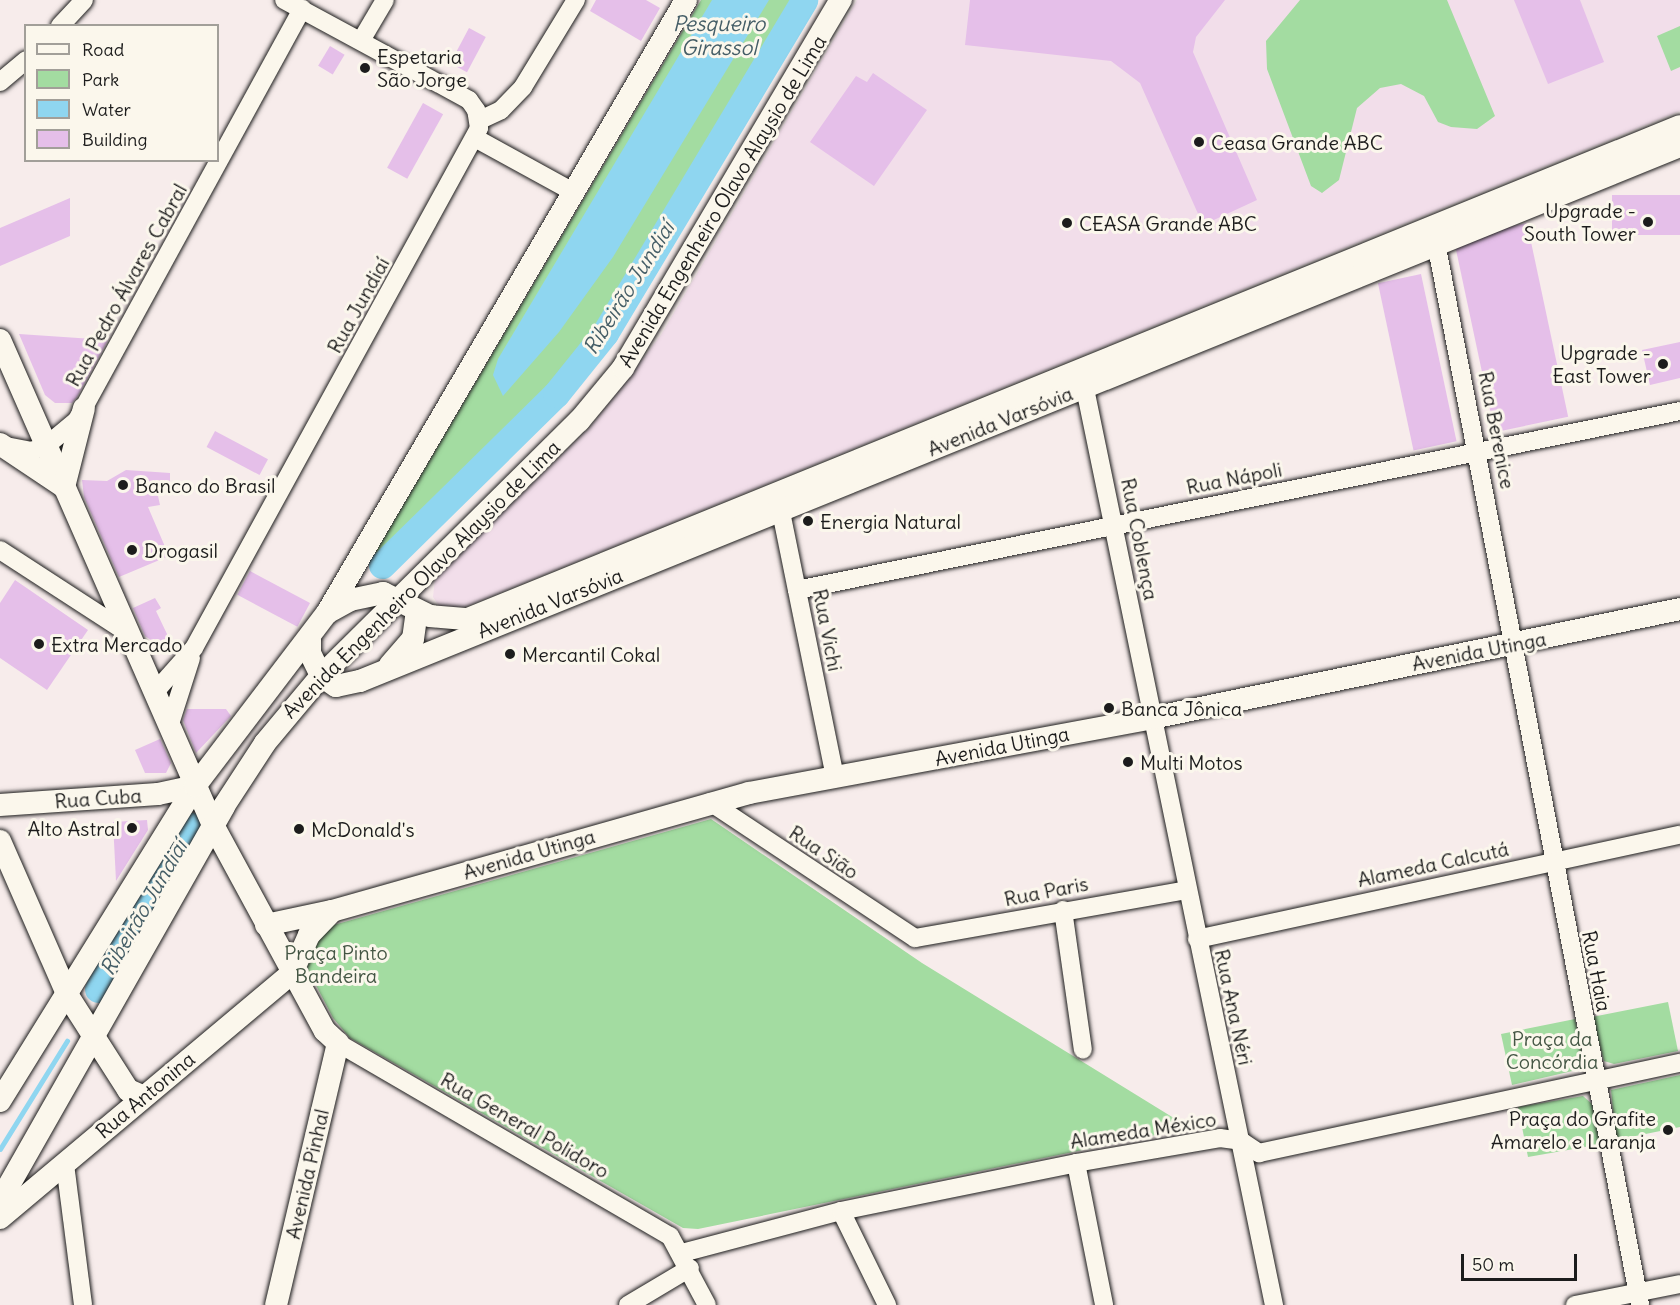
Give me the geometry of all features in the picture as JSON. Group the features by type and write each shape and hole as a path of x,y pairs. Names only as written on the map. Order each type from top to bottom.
{"main road":[{"name":"Avenida Engenheiro Olavo Alaysio de Lima","path":"0,1101 68,996 195,786 310,640 327,613 686,0"},
{"name":"Avenida Engenheiro Olavo Alaysio de Lima","path":"0,1201 213,825 281,721 321,676 408,604 579,421 623,368 841,0"},
{"name":"Avenida Varsóvia","path":"327,613 370,593 408,604 441,619 468,619 779,500 1084,378 1435,235 1680,126"},
{"name":"Avenida Varsóvia","path":"1435,235 1680,146"},
{"path":"0,340 213,825 325,1031 338,1043"},
{"path":"64,487 84,408"},
{"path":"0,444 64,487"},
{"name":"Avenida Varsóvia","path":"321,676 336,686 348,685 382,672 779,500"},
{"path":"382,672 413,639 408,604"},
{"name":"Avenida Utinga","path":"266,925 332,911 710,802 1152,718 1680,609"},
{"path":"310,640 310,653 321,676"},
{"name":"Rua Cuba","path":"0,805 158,795 195,786"},
{"path":"0,841 68,996 93,1040 128,1090 142,1096"},
{"path":"292,973 309,935 332,911"},
{"name":"Rua Antonina","path":"0,1218 142,1096 292,973"},
{"name":"Avenida Pinhal","path":"276,1305 338,1043"}],"street":[{"path":"62,24 84,0"},
{"path":"284,0 362,39 469,100 478,129 575,193"},
{"path":"362,39 385,0"},
{"path":"478,129 501,110 523,87 576,0"},
{"name":"Rua Pedro Álvares Cabral","path":"219,161 302,9"},
{"path":"0,82 24,62"},
{"name":"Rua Jundiaí","path":"169,727 194,648 478,129"},
{"name":"Rua Pedro Álvares Cabral","path":"46,446 84,408 218,162"},
{"name":"Rua Berenice","path":"1435,235 1514,644"},
{"name":"Rua Coblença","path":"1084,378 1152,718"},
{"name":"Rua Nápoli","path":"797,590 1114,524 1479,454 1680,411"},
{"path":"0,444 31,451 46,446"},
{"name":"Rua Vichi","path":"779,500 835,778"},
{"path":"0,550 128,633"},
{"name":"Rua Haia","path":"1514,644 1595,1080 1639,1299"},
{"name":"Rua Jundiaí","path":"154,693 194,648"},
{"name":"Rua Ana Néri","path":"1152,718 1274,1305"},
{"name":"Rua Sião","path":"710,802 915,938"},
{"name":"Alameda Calcutá","path":"1197,939 1680,835"},
{"name":"Rua Paris","path":"915,938 1063,910 1187,890"},
{"path":"1063,910 1083,1050"},
{"name":"Rua General Polidoro","path":"338,1043 660,1230 686,1261 707,1305"},
{"name":"Alameda México","path":"628,1305 686,1261 842,1211 1076,1163 1220,1138 1240,1141 1258,1153 1680,1063"},
{"path":"1076,1163 1104,1305"},
{"path":"65,1164 82,1305"},
{"path":"842,1211 887,1305"},
{"path":"1575,1305 1639,1299 1680,1284"}],"shaded area":[{"name":"CEASA Grande ABC","path":"857,0 1680,0 1680,111 463,608 439,606 433,597 435,579 591,426 661,335"}],"green space":[{"path":"701,0 795,0 622,291 555,386 381,555 375,553"},
{"path":"1300,0 1447,0 1495,116 1477,129 1451,127 1438,122 1424,96 1401,84 1380,88 1357,108 1339,180 1322,193 1311,186 1267,69 1266,41"},
{"path":"1680,26 1680,67 1671,71 1657,36"},
{"name":"Praça Pinto Bandeira","path":"711,819 922,963 1190,1128 698,1229 683,1228 350,1038 333,1018 307,968 317,939 330,926"},
{"name":"Praça da Concórdia","path":"1668,1002 1678,1051 1614,1064 1604,1061 1592,1017"},
{"name":"Praça da Concórdia","path":"1575,1019 1584,1062 1581,1069 1512,1085 1501,1034"},
{"name":"Praça da Concórdia","path":"1680,1075 1680,1127 1616,1140 1611,1090"},
{"name":"Praça da Concórdia","path":"1583,1096 1592,1104 1602,1144 1528,1157 1518,1107"}],"water":[{"name":"Pesqueiro Girassol","path":"712,0 769,0 613,257 559,332 503,396 493,375 498,359"}],"building":[{"path":"596,0 646,0 660,8 641,41 590,11"},
{"name":"Ceasa Grande ABC","path":"970,0 1225,0 1196,37 1193,52 1257,200 1203,225 1140,83 1111,61 965,45"},
{"path":"1514,0 1580,0 1604,62 1548,84"},
{"path":"469,28 486,37 467,72 450,63"},
{"path":"330,46 345,55 333,74 318,66"},
{"path":"873,73 927,110 874,186 810,142 856,76 867,82"},
{"path":"423,103 443,114 407,179 387,168"},
{"name":"Upgrade - South Tower","path":"1612,195 1680,195 1680,235 1612,235"},
{"path":"70,198 70,236 0,266 0,228"},
{"path":"1527,223 1568,417 1495,432 1454,239"},
{"path":"1421,274 1457,441 1414,450 1378,283"},
{"path":"19,334 108,340 72,403 55,403 45,395"},
{"name":"Upgrade - East Tower","path":"1680,342 1680,378 1650,385 1642,350"},
{"path":"215,431 268,459 260,475 207,447"},
{"path":"126,470 170,473 170,484 156,487 160,505 148,507 169,556 119,577 84,497 82,480 107,481"},
{"path":"250,571 310,603 297,627 237,595"},
{"name":"Extra Mercado","path":"15,580 88,630 47,690 0,658 0,603"},
{"path":"155,598 161,608 156,611 167,634 167,651 145,636 133,608"},
{"path":"187,709 226,709 231,716 196,753 183,720"},
{"path":"160,739 171,763 166,773 145,773 135,750"},
{"path":"147,820 148,830 116,881 113,822"}],"waterway":[{"name":"Ribeirão Jundiaí","path":"382,565 556,394 605,333 804,0"},
{"name":"Ribeirão Jundiaí","path":"98,989 191,826"},
{"name":"Ribeirão Jundiaí","path":"0,1149 67,1041"}],"place":[{"name":"Espetaria São Jorge","path":"365,68"},
{"name":"Ceasa Grande ABC","path":"1199,142"},
{"name":"Upgrade - South Tower","path":"1648,222"},
{"name":"CEASA Grande ABC","path":"1067,223"},
{"name":"Upgrade - East Tower","path":"1663,364"},
{"name":"Banco do Brasil","path":"123,485"},
{"name":"Energia Natural","path":"808,521"},
{"name":"Drogasil","path":"132,550"},
{"name":"Extra Mercado","path":"39,644"},
{"name":"Mercantil Cokal","path":"510,654"},
{"name":"Banca Jônica","path":"1109,708"},
{"name":"Multi Motos","path":"1128,762"},
{"name":"Alto Astral","path":"132,828"},
{"name":"McDonald's","path":"299,829"},
{"name":"Praça do Grafite Amarelo e Laranja","path":"1668,1130"}]}
